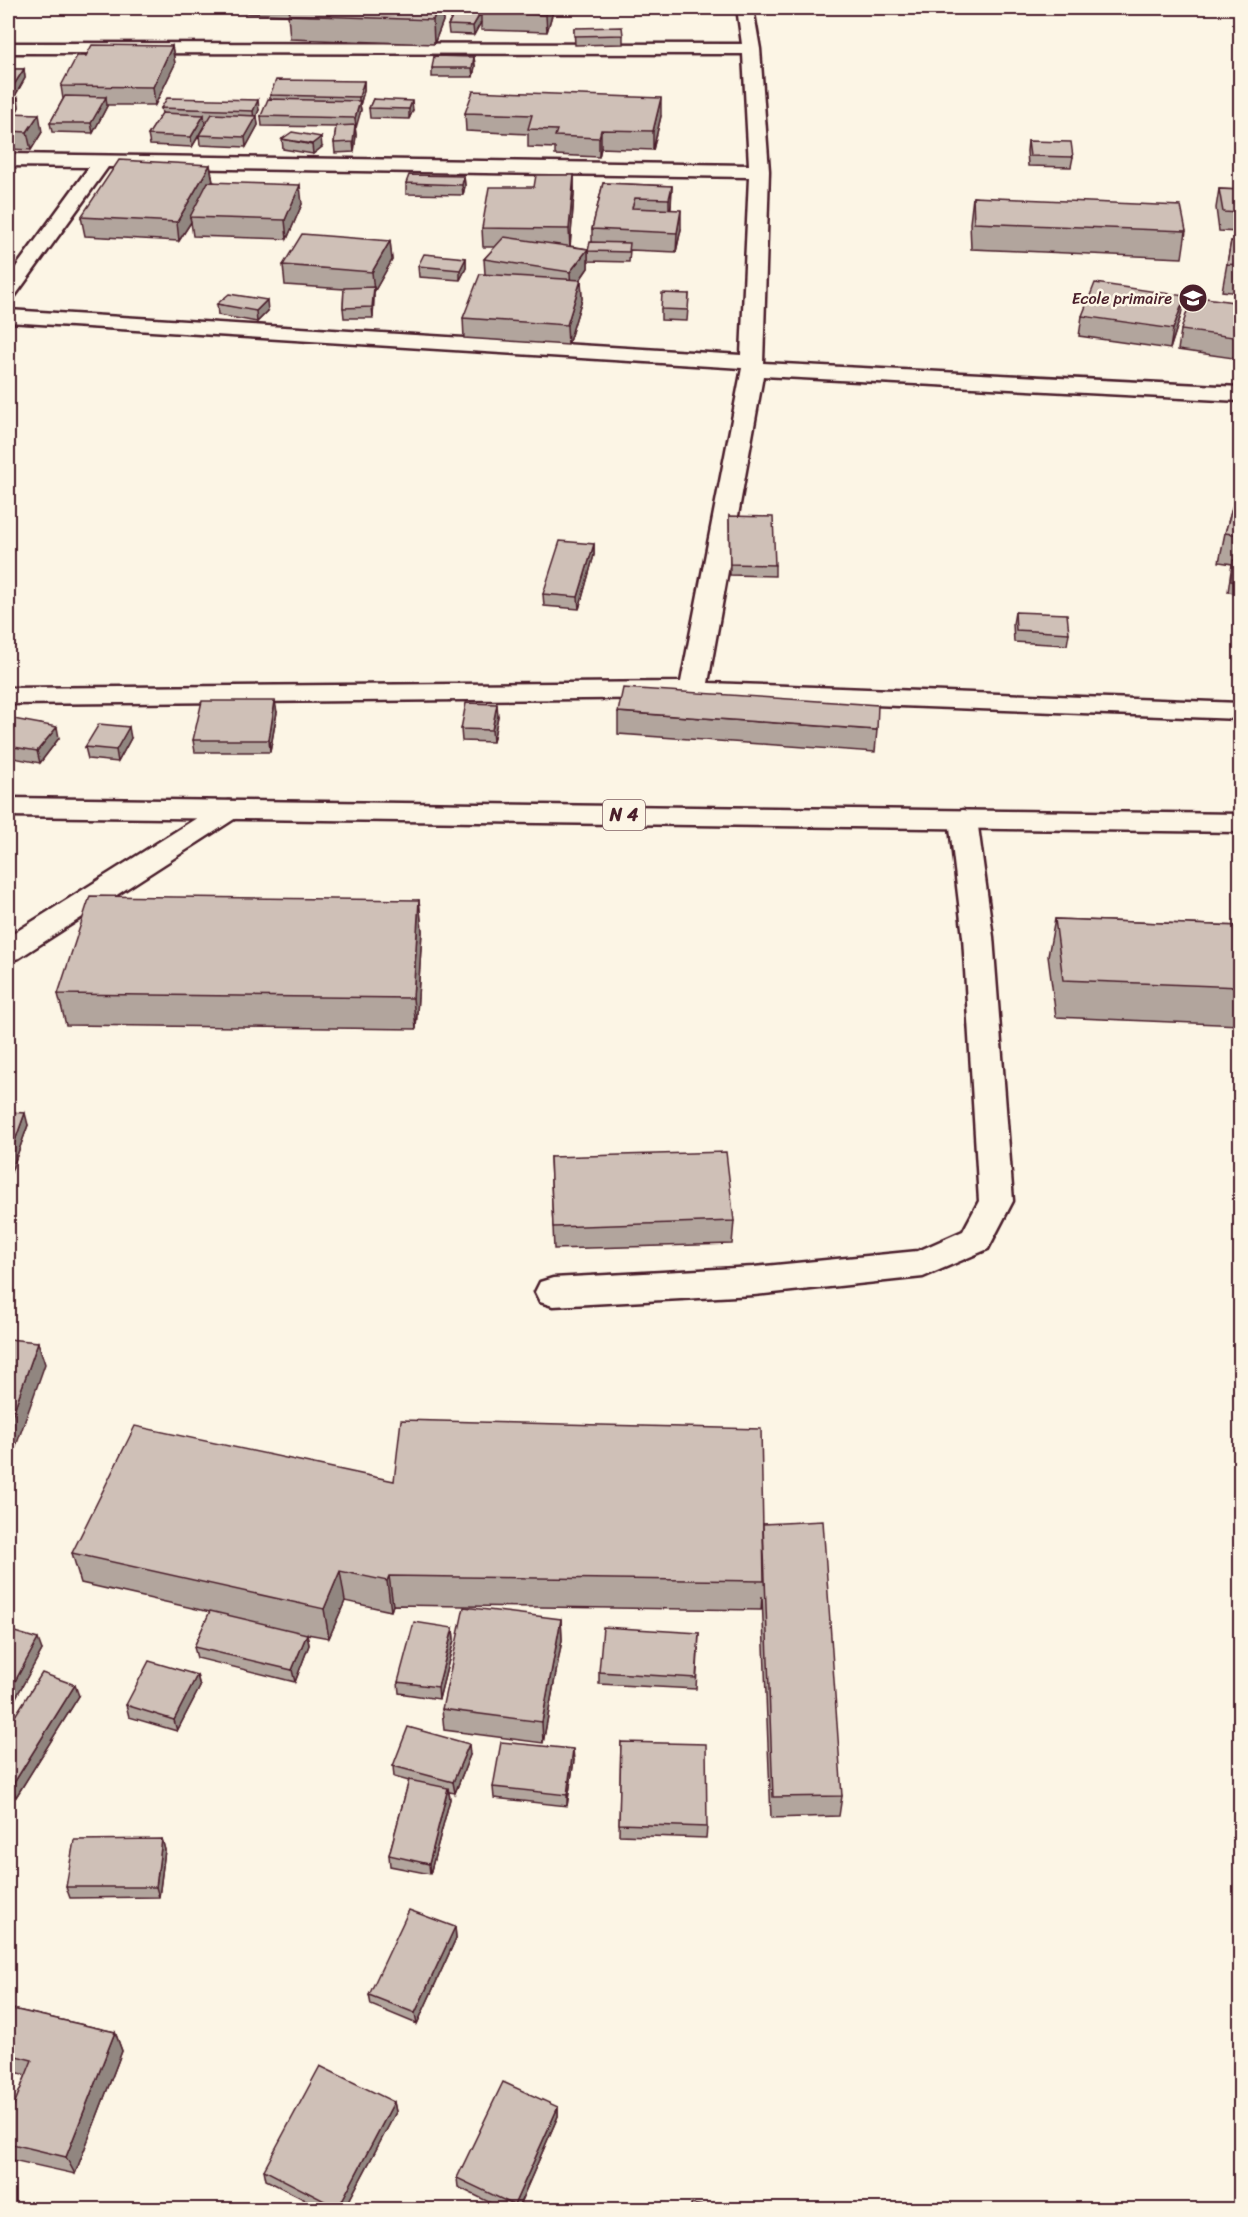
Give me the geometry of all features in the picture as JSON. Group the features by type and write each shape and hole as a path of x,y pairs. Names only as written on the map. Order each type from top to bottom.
{"main road":[{"path":"693,690 752,365 759,171 746,8"},
{"path":"8,48 751,49"},
{"path":"8,160 759,171"},
{"path":"8,292 103,161"},
{"path":"8,316 752,365 1240,394"},
{"path":"8,696 693,690 1240,711"},
{"name":"N 4","path":"8,807 1240,823"},
{"path":"8,951 229,810"},
{"path":"554,1292 754,1281 923,1264 976,1240 996,1201 978,937 963,819"}],"building":[{"path":"292,8 437,8 433,20 288,15"},
{"path":"458,8 482,8 473,26 448,25"},
{"path":"482,8 548,8 546,15 481,12"},
{"path":"622,27 623,35 574,36 574,28"},
{"path":"92,45 172,46 153,87 61,86 77,56 86,56"},
{"path":"434,56 474,57 472,68 432,68"},
{"path":"8,69 24,69 10,91 8,91"},
{"path":"276,80 364,81 359,97 270,95"},
{"path":"473,91 661,98 653,131 601,130 599,138 555,136 557,130 528,129 532,115 465,113"},
{"path":"65,96 106,97 91,123 50,123"},
{"path":"8,98 18,98 10,113 8,113"},
{"path":"167,98 258,100 253,111 161,108"},
{"path":"268,99 360,101 355,118 261,116"},
{"path":"373,99 412,101 409,109 369,108"},
{"path":"8,113 39,114 27,132 8,131"},
{"path":"162,113 204,115 191,137 148,135"},
{"path":"212,114 257,116 245,137 199,135"},
{"path":"355,125 353,142 334,143 336,126"},
{"path":"292,132 321,137 312,144 282,139"},
{"path":"1028,141 1071,142 1073,157 1030,156"},
{"path":"119,160 210,165 177,222 81,217"},
{"path":"409,175 464,176 462,185 406,183"},
{"path":"536,175 574,175 569,229 482,228 489,187 534,187"},
{"path":"208,182 300,185 285,220 190,217"},
{"path":"603,183 672,186 669,199 635,198 632,208 681,210 677,233 592,229"},
{"path":"1219,189 1240,190 1240,213 1223,212"},
{"path":"973,197 1181,206 1186,231 974,223"},
{"path":"302,234 390,241 372,272 283,265"},
{"path":"504,237 588,249 570,272 484,259"},
{"path":"1231,241 1240,242 1240,265 1227,264"},
{"path":"590,242 630,243 629,252 588,251"},
{"path":"424,254 466,258 460,270 418,266"},
{"path":"480,274 581,280 567,325 463,318"},
{"path":"1095,283 1185,296 1173,329 1082,316"},
{"path":"374,287 372,307 343,308 344,288"},
{"path":"662,293 689,294 688,310 661,309"},
{"path":"229,294 267,300 256,311 217,304"},
{"path":"1192,296 1240,303 1240,338 1181,330"},
{"path":"1240,480 1240,535 1225,533"},
{"path":"729,516 773,517 775,565 730,564"},
{"path":"560,541 594,544 578,597 543,594"},
{"path":"1233,560 1240,561 1240,582 1231,581"},
{"path":"1015,612 1067,614 1069,633 1016,630"},
{"path":"623,688 878,705 877,730 618,712"},
{"path":"202,701 275,701 269,740 193,740"},
{"path":"466,703 497,704 492,730 461,729"},
{"path":"8,718 57,727 37,751 8,746"},
{"path":"99,724 129,727 116,750 85,747"},
{"path":"90,896 419,900 413,998 58,994"},
{"path":"1055,919 1240,926 1240,987 1063,980"},
{"path":"8,1112 25,1113 8,1160"},
{"path":"726,1152 734,1221 553,1227 550,1157"},
{"path":"8,1339 38,1342 8,1427"},
{"path":"401,1420 761,1429 764,1581 389,1576 387,1581 340,1571 324,1609 72,1553 135,1426 394,1481"},
{"path":"823,1521 842,1796 773,1797 763,1524"},
{"path":"464,1607 561,1619 542,1722 442,1709"},
{"path":"210,1611 307,1634 292,1670 194,1647"},
{"path":"414,1622 453,1628 438,1687 398,1682"},
{"path":"603,1627 699,1633 696,1678 599,1672"},
{"path":"8,1630 38,1639 8,1694"},
{"path":"149,1661 197,1675 174,1720 126,1705"},
{"path":"42,1673 75,1685 12,1786 8,1784 8,1727"},
{"path":"408,1727 469,1744 453,1782 393,1766"},
{"path":"501,1742 573,1749 567,1795 493,1787"},
{"path":"621,1742 706,1744 707,1827 619,1824"},
{"path":"409,1780 448,1788 429,1864 389,1855"},
{"path":"162,1839 156,1887 66,1887 74,1840"},
{"path":"409,1910 455,1927 415,2013 369,1995"},
{"path":"8,2008 115,2032 66,2157 8,2143 8,2120 32,2060 8,2054"},
{"path":"320,2066 394,2102 338,2208 264,2170"},
{"path":"503,2082 558,2107 514,2205 457,2178"},
{"path":"691,2204 734,2210 691,2210"}],"place":[{"name":"Ecole primaire","path":"1193,298"}]}
